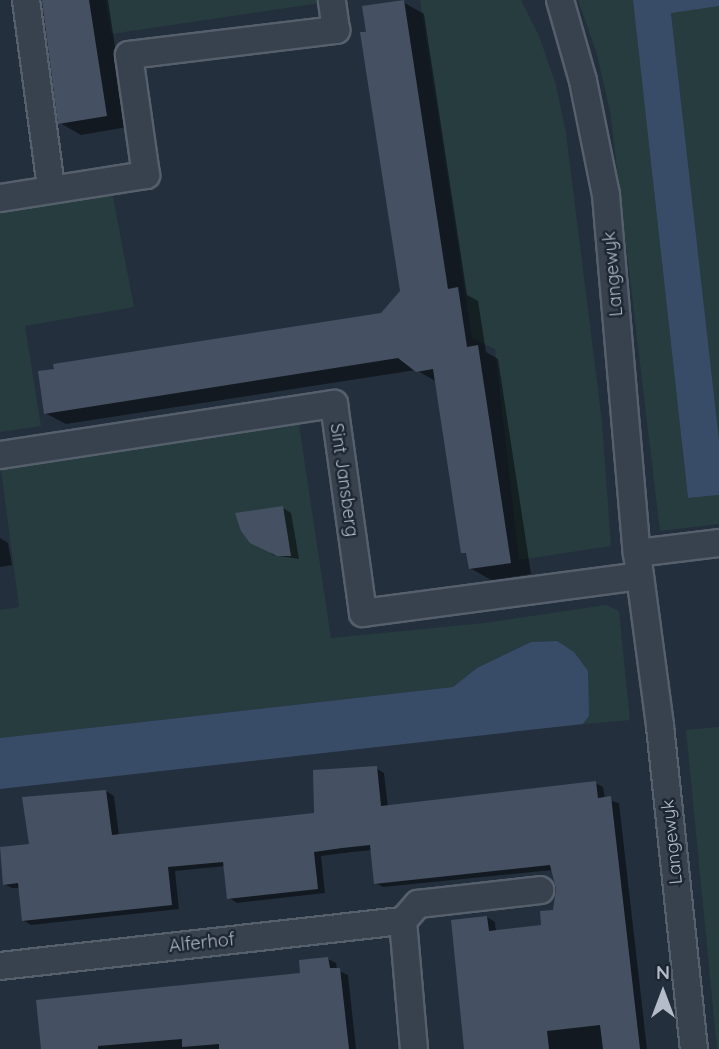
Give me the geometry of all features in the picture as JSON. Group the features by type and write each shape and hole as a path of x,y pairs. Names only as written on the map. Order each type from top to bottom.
{"street":[{"path":"26,0 51,188"},
{"path":"0,198 146,175 129,55 336,30 332,0"},
{"name":"Langewyk","path":"560,0 583,81 606,195 638,564 660,726 694,1049"},
{"name":"Sint Jansberg","path":"0,455 334,404 363,613 638,564"},
{"path":"638,564 719,543"},
{"name":"Alferhof","path":"0,965 403,921 418,904 540,890"},
{"path":"403,921 414,1049"}],"green space":[{"path":"106,0 341,0 111,34"},
{"path":"420,0 521,0 539,36 556,85 566,133 602,422 611,546 519,560 495,349 472,338"},
{"path":"578,0 633,0 688,498 719,495 719,524 660,531 610,111 596,51"},
{"path":"719,6 719,441 717,441 671,12"},
{"path":"112,192 134,307 25,326 41,426 0,432 0,210"},
{"path":"291,419 299,425 331,638 484,623 606,605 619,611 630,720 583,724 589,716 557,641 531,642 477,668 453,687 0,738 0,610 19,607 0,462"},
{"path":"719,727 719,1049 717,1049 686,730"}],"water":[{"path":"633,0 719,0 719,6 671,13 719,441 719,495 688,498"},
{"path":"557,641 574,652 588,671 589,716 583,724 0,789 0,738 453,687 477,668 531,642"}],"building":[{"path":"42,0 89,0 107,116 58,124"},
{"path":"404,0 448,289 458,287 467,347 478,345 511,563 469,569 466,553 461,553 433,369 416,372 398,358 44,414 38,371 54,369 53,364 381,313 400,291 360,32 366,32 362,6"},
{"path":"283,506 291,556 277,556 250,543 241,531 235,513"},
{"path":"377,766 381,806 596,781 598,798 611,796 640,1049 603,1049 600,1025 547,1031 549,1049 464,1049 451,920 487,916 489,931 541,925 540,911 553,910 556,889 550,865 374,884 370,845 314,852 318,889 227,899 223,862 168,867 172,905 22,921 18,883 3,885 0,847 29,844 22,797 106,790 112,835 314,813 313,770"},
{"path":"328,957 330,968 340,968 349,1049 219,1049 219,1044 182,1047 182,1039 98,1046 98,1049 41,1049 36,1000 300,973 299,960"}]}
